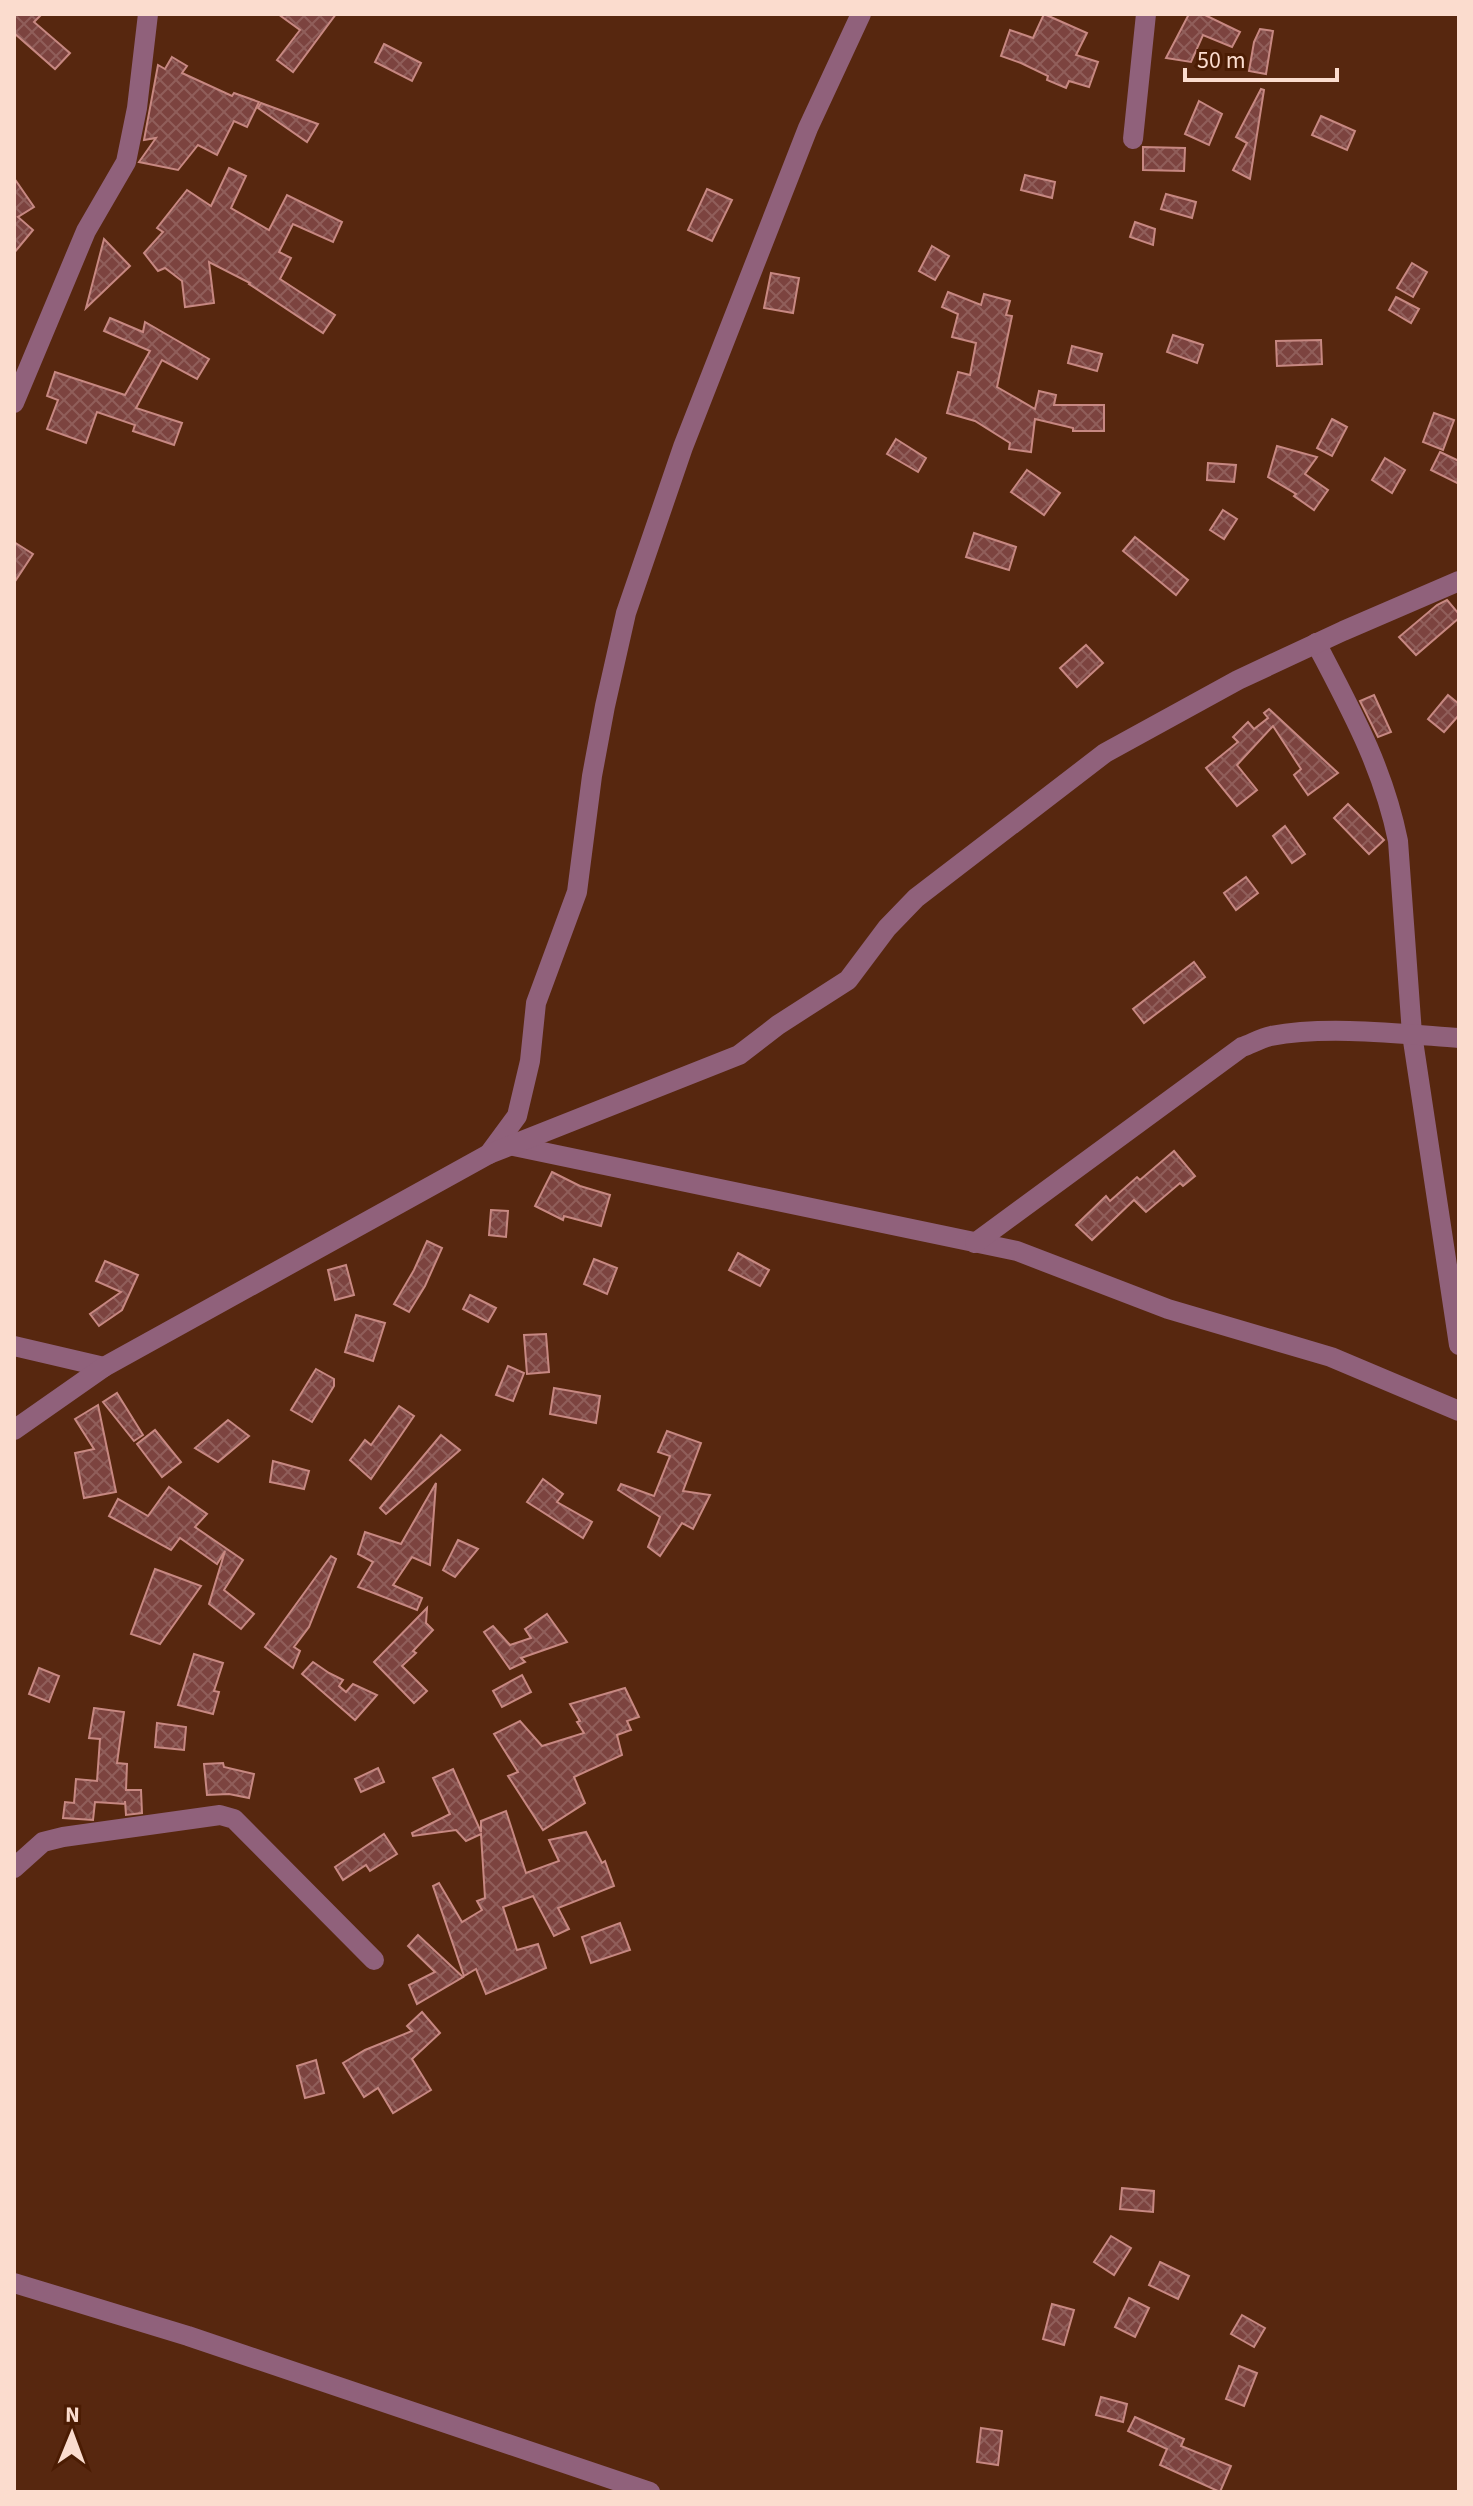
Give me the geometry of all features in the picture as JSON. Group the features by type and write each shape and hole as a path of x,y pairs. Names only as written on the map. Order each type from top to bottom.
{"street":[{"path":"14,403 86,231 126,162 137,108 148,14"},
{"path":"489,1154 517,1116 530,1061 536,1003 577,892 592,776 626,613 683,447 802,142 861,14"},
{"path":"1133,139 1146,14"},
{"path":"14,1430 104,1367 489,1154 739,1055 778,1025 848,980 887,928 916,898 1105,753 1238,680 1459,581"},
{"path":"1316,643 1377,765 1398,841 1412,1034 1459,1345"},
{"path":"975,1243 1242,1047 1269,1037 1317,1032 1459,1038"},
{"path":"509,1145 1017,1251 1168,1309 1331,1357 1459,1411"},
{"path":"14,1346 104,1367"},
{"path":"14,1868 43,1842 53,1839 220,1815 234,1819 374,1960"},
{"path":"14,2283 188,2336 650,2492"}],"building":[{"path":"14,14 42,14 34,22 70,53 55,69 14,33"},
{"path":"278,14 336,14 293,72 277,60 300,30"},
{"path":"1044,14 1087,33 1076,55 1098,62 1089,87 1069,81 1066,88 1047,80 1048,76 1001,56 1010,30 1033,38"},
{"path":"1189,14 1203,14 1240,32 1232,47 1203,35 1191,62 1166,58"},
{"path":"1260,29 1273,31 1266,74 1249,71 1254,42"},
{"path":"384,44 421,63 412,81 375,62"},
{"path":"172,57 187,66 182,73 232,96 234,93 259,102 247,127 234,121 217,155 198,145 178,170 139,162 156,138 144,140 158,65 165,69"},
{"path":"1261,89 1264,90 1250,179 1233,170 1247,143 1236,137"},
{"path":"1199,101 1222,114 1209,145 1185,134"},
{"path":"261,103 318,124 307,142 258,108"},
{"path":"1321,116 1355,131 1347,150 1312,135"},
{"path":"1143,147 1185,148 1184,171 1143,170"},
{"path":"229,168 246,176 231,208 269,230 287,195 342,222 333,242 293,224 279,252 291,258 280,279 335,315 323,333 250,283 209,262 214,303 185,307 182,281 165,268 158,271 144,253 163,232 157,228 187,190 211,206"},
{"path":"1025,175 1055,182 1052,198 1021,190"},
{"path":"14,178 34,207 18,217 33,230 14,253"},
{"path":"707,189 732,200 712,241 688,230"},
{"path":"1166,194 1196,202 1192,218 1161,209"},
{"path":"1135,222 1155,229 1153,245 1130,237"},
{"path":"104,239 130,266 86,308"},
{"path":"932,246 949,256 935,280 919,271"},
{"path":"1412,263 1427,272 1413,297 1397,288"},
{"path":"771,273 799,278 793,313 764,308"},
{"path":"948,292 981,305 984,294 1010,301 1006,315 1012,316 997,387 1035,409 1039,391 1056,395 1054,405 1104,405 1104,431 1073,431 1073,428 1035,419 1031,452 1009,449 1010,443 975,421 947,413 958,372 970,375 976,343 952,337 958,314 942,307"},
{"path":"1396,297 1419,309 1411,323 1389,310"},
{"path":"110,318 143,332 145,322 209,359 197,379 162,360 136,408 182,423 174,445 133,431 135,425 97,412 86,443 47,429 58,400 47,396 55,372 125,395 150,351 104,331"},
{"path":"1173,335 1203,345 1197,363 1167,352"},
{"path":"1321,340 1322,364 1277,366 1276,341"},
{"path":"1072,346 1102,354 1097,371 1068,363"},
{"path":"1434,413 1454,420 1443,450 1423,442"},
{"path":"1332,419 1347,427 1332,456 1317,448"},
{"path":"896,439 926,458 918,472 887,454"},
{"path":"1277,446 1317,457 1305,474 1328,490 1314,510 1294,496 1296,494 1268,477"},
{"path":"1440,452 1459,461 1459,484 1431,470"},
{"path":"1385,458 1405,470 1392,493 1372,480"},
{"path":"1208,463 1236,465 1234,482 1207,480"},
{"path":"1027,470 1060,493 1044,515 1011,492"},
{"path":"1223,510 1237,519 1224,539 1210,530"},
{"path":"974,533 1016,547 1009,570 966,557"},
{"path":"1135,537 1188,580 1176,595 1123,551"},
{"path":"14,542 33,554 14,583"},
{"path":"1447,600 1459,618 1416,655 1399,637"},
{"path":"1086,645 1103,663 1077,687 1060,668"},
{"path":"1374,695 1391,732 1378,737 1360,701"},
{"path":"1448,695 1459,704 1459,715 1444,732 1428,719"},
{"path":"1269,709 1338,773 1308,795 1294,775 1301,769 1273,726 1237,765 1257,790 1237,806 1206,768 1238,742 1233,737 1248,722 1254,729 1268,718 1264,713"},
{"path":"1348,804 1384,840 1369,854 1334,818"},
{"path":"1285,826 1305,854 1292,863 1273,836"},
{"path":"1246,877 1258,893 1236,910 1224,893"},
{"path":"1194,962 1205,977 1144,1023 1133,1009"},
{"path":"1174,1151 1195,1176 1183,1186 1180,1183 1146,1212 1134,1200 1092,1240 1076,1225 1106,1196 1110,1201"},
{"path":"552,1172 580,1186 610,1195 601,1226 564,1216 563,1220 535,1206"},
{"path":"491,1210 508,1211 506,1237 489,1235"},
{"path":"427,1241 442,1248 409,1312 394,1304"},
{"path":"738,1253 769,1270 760,1286 729,1270"},
{"path":"594,1259 617,1268 607,1294 584,1284"},
{"path":"105,1261 138,1275 122,1310 99,1326 90,1314 121,1292 96,1281"},
{"path":"346,1265 354,1295 335,1300 328,1270"},
{"path":"470,1295 496,1308 488,1322 463,1309"},
{"path":"356,1315 385,1323 373,1361 345,1352"},
{"path":"546,1334 549,1372 527,1374 524,1335"},
{"path":"508,1366 524,1373 513,1401 496,1395"},
{"path":"316,1369 334,1379 334,1386 312,1422 291,1410"},
{"path":"554,1388 600,1396 596,1423 550,1414"},
{"path":"117,1393 143,1435 134,1441 103,1402"},
{"path":"98,1405 116,1492 84,1498 75,1453 94,1449 75,1419"},
{"path":"399,1406 414,1416 371,1479 350,1460 365,1440 371,1445"},
{"path":"228,1420 249,1436 218,1462 195,1448"},
{"path":"155,1430 181,1462 162,1477 137,1444"},
{"path":"667,1431 701,1443 683,1491 710,1495 693,1529 682,1523 660,1556 648,1547 660,1517 618,1490 621,1484 654,1496 670,1456 658,1452"},
{"path":"441,1435 460,1450 386,1514 380,1508"},
{"path":"273,1461 309,1471 304,1489 270,1482"},
{"path":"543,1479 563,1494 557,1502 592,1522 583,1538 527,1502"},
{"path":"436,1483 430,1565 412,1557 393,1585 422,1598 417,1610 358,1587 373,1562 358,1554 365,1532 401,1544"},
{"path":"169,1487 207,1514 195,1527 243,1560 224,1590 254,1614 241,1629 209,1604 225,1551 217,1564 180,1538 171,1550 109,1516 118,1499 148,1516"},
{"path":"458,1540 478,1549 455,1577 443,1570"},
{"path":"331,1556 336,1559 309,1627 294,1647 300,1651 293,1668 265,1647"},
{"path":"155,1569 201,1586 160,1644 131,1634"},
{"path":"427,1608 426,1623 433,1630 402,1666 427,1691 414,1703 374,1662"},
{"path":"547,1614 567,1642 521,1658 525,1662 510,1669 484,1632 493,1626 510,1645 531,1638 525,1629"},
{"path":"194,1654 223,1663 214,1691 219,1692 213,1714 178,1705"},
{"path":"313,1662 343,1680 339,1686 346,1692 353,1684 377,1695 355,1720 302,1674"},
{"path":"39,1668 59,1676 49,1702 29,1694"},
{"path":"522,1675 531,1692 502,1707 493,1691"},
{"path":"625,1688 639,1717 627,1721 631,1730 617,1735 622,1755 574,1777 585,1803 543,1830 508,1776 518,1772 494,1734 520,1721 542,1746 584,1733 570,1704"},
{"path":"94,1708 124,1712 117,1763 127,1764 126,1790 141,1790 142,1813 126,1815 125,1801 125,1804 95,1802 93,1820 63,1818 65,1802 74,1803 76,1779 97,1781 100,1739 89,1738"},
{"path":"157,1723 186,1727 184,1750 155,1747"},
{"path":"223,1763 224,1767 254,1774 249,1798 229,1794 207,1795 204,1764"},
{"path":"378,1768 384,1782 361,1792 355,1779"},
{"path":"453,1769 481,1832 481,1821 506,1811 526,1873 559,1861 549,1840 586,1832 602,1863 605,1861 614,1886 558,1908 569,1929 554,1936 533,1896 503,1907 517,1950 538,1944 546,1968 486,1994 476,1969 464,1976 433,1886 439,1883 462,1922 482,1910 477,1901 485,1898 481,1834 466,1841 456,1830 413,1836 412,1833 450,1814 433,1778"},
{"path":"384,1834 397,1854 370,1871 366,1865 343,1880 335,1867"},
{"path":"620,1923 630,1950 591,1963 582,1937"},
{"path":"418,1935 463,1977 417,2004 409,1985 435,1972 408,1946"},
{"path":"422,2012 440,2033 412,2059 431,2090 393,2113 378,2088 364,2097 343,2063 365,2050 412,2031 407,2026"},
{"path":"316,2060 324,2093 305,2098 297,2066"},
{"path":"1122,2188 1154,2191 1153,2212 1120,2209"},
{"path":"1111,2236 1131,2248 1114,2275 1094,2262"},
{"path":"1160,2262 1189,2276 1178,2299 1149,2285"},
{"path":"1129,2298 1149,2308 1135,2337 1115,2327"},
{"path":"1052,2304 1074,2310 1064,2345 1043,2339"},
{"path":"1242,2315 1265,2328 1254,2347 1231,2334"},
{"path":"1239,2366 1257,2373 1244,2406 1226,2399"},
{"path":"1101,2397 1127,2404 1123,2422 1096,2415"},
{"path":"1135,2417 1184,2439 1181,2446 1231,2466 1220,2492 1160,2465 1167,2449 1128,2431"},
{"path":"981,2428 1002,2431 998,2465 977,2462"}]}
